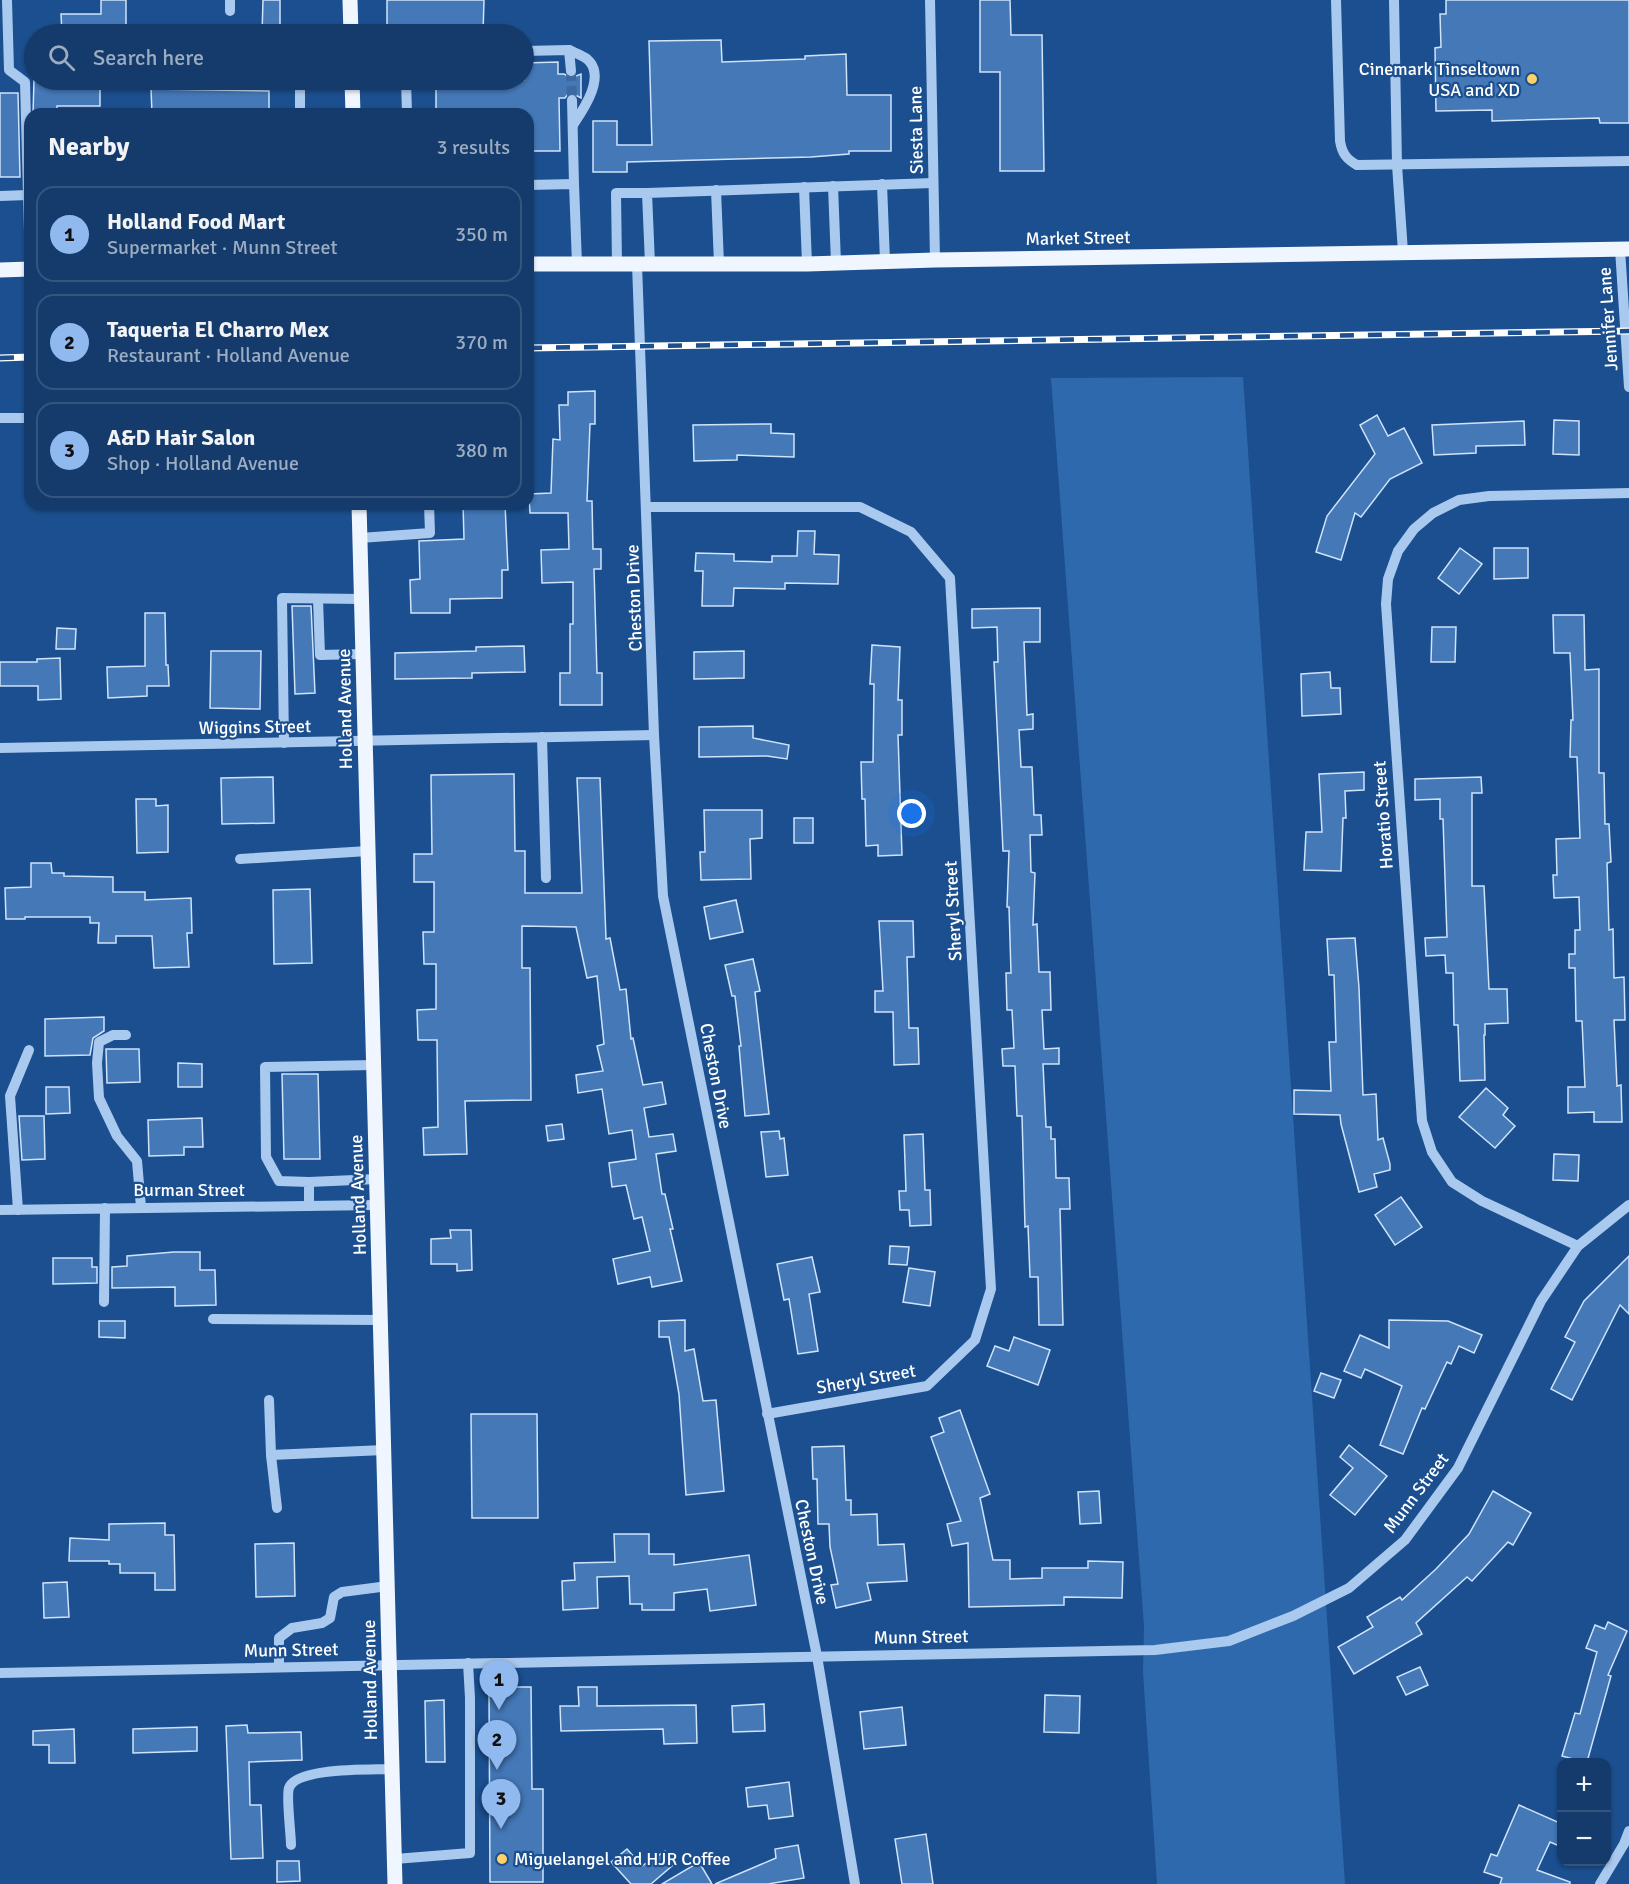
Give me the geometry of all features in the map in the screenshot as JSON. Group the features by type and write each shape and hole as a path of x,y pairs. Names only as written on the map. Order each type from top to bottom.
{"main road":[{"path":"350,0 351,24"},
{"path":"352,90 353,108"},
{"name":"Market Street","path":"534,264 807,264 1624,249"},
{"path":"0,270 24,269"},
{"name":"Holland Avenue","path":"359,510 395,1884"}],"street":[{"path":"7,0 9,70 24,81"},
{"name":"Siesta Lane","path":"930,0 935,260"},
{"path":"1336,0 1340,141 1342,152 1348,160 1357,165 1629,161"},
{"path":"1394,0 1397,165 1403,252"},
{"path":"570,50 571,71"},
{"path":"534,51 570,50 590,62 594,76 590,97 573,125"},
{"path":"26,90 26,108"},
{"path":"300,90 300,108"},
{"path":"406,90 406,108"},
{"path":"572,100 577,264"},
{"path":"617,264 616,193 933,183"},
{"path":"534,185 574,184"},
{"path":"882,184 885,261"},
{"path":"833,186 836,263"},
{"path":"804,187 807,264"},
{"path":"716,190 719,264"},
{"name":"Cheston Drive","path":"647,193 643,264 647,507 654,735 663,896 817,1656 855,1884"},
{"path":"0,196 24,195"},
{"name":"Jennifer Lane","path":"1624,249 1629,387"},
{"path":"0,418 24,418"},
{"name":"Horatio Street","path":"1578,1246 1482,1201 1452,1182 1432,1152 1422,1121 1386,604 1388,579 1398,551 1414,529 1433,513 1459,500 1489,496 1629,494"},
{"name":"Sheryl Street","path":"647,507 860,507 911,532 950,578 991,1289 975,1340 927,1386 767,1413"},
{"path":"360,538 430,533 429,510"},
{"path":"284,742 282,598 361,599"},
{"path":"318,599 320,655 363,654"},
{"name":"Wiggins Street","path":"0,748 654,735"},
{"path":"542,737 546,878"},
{"path":"240,859 368,851"},
{"path":"126,1035 113,1035 99,1042 97,1063 99,1098 117,1136 137,1161 141,1207"},
{"path":"18,1210 10,1096 29,1050"},
{"path":"374,1065 265,1067 266,1157 279,1181 376,1179"},
{"path":"309,1182 309,1206"},
{"name":"Burman Street","path":"0,1210 377,1205"},
{"name":"Munn Street","path":"0,1673 1155,1650 1229,1641 1293,1616 1349,1588 1405,1540 1458,1468 1541,1301 1578,1246 1629,1205"},
{"path":"104,1302 105,1208"},
{"path":"213,1319 380,1320"},
{"path":"269,1400 271,1455 277,1508"},
{"path":"271,1455 384,1450"},
{"path":"279,1667 279,1638 292,1628 322,1623 330,1618 334,1597 342,1592 388,1586"},
{"path":"395,1859 470,1853 468,1663"},
{"path":"291,1845 288,1788 294,1780 303,1775 320,1773 392,1769"},
{"path":"1600,1884 1626,1845 1629,1831"}],"shaded area":[{"path":"1243,377 1345,1884 1157,1884 1143,1672 1144,1626 1051,378"}],"building":[{"path":"101,0 126,0 126,24 62,24 61,14 101,14"},
{"path":"263,0 280,0 280,24 262,24"},
{"path":"387,0 484,0 483,24 387,24"},
{"path":"980,0 1010,0 1011,35 1042,35 1044,171 1000,171 1000,72 980,72"},
{"name":"Cinemark Tinseltown USA and XD","path":"1446,0 1629,0 1629,123 1600,123 1599,118 1492,121 1492,110 1436,111 1435,48 1441,47 1440,14 1446,14"},
{"path":"721,40 722,62 805,59 805,56 846,54 847,95 891,95 891,151 849,151 849,154 811,157 627,162 627,172 593,172 593,121 617,121 617,145 652,145 649,41"},
{"path":"558,62 558,74 571,78 581,74 581,98 572,93 565,98 559,98 560,151 534,151 534,108 436,108 436,90 534,90 534,63"},
{"path":"34,90 100,90 100,106 33,108"},
{"path":"151,90 269,91 269,108 152,108"},
{"path":"0,93 18,93 20,177 0,177"},
{"path":"595,391 595,424 590,424 587,501 592,501 593,549 601,549 601,569 594,569 597,673 602,673 602,705 560,705 560,673 570,673 573,582 542,583 541,550 569,549 568,513 530,513 530,510 534,510 534,494 551,493 553,439 560,440 559,405 568,405 568,392"},
{"path":"1377,415 1388,436 1404,428 1422,463 1390,479 1361,517 1355,513 1341,560 1316,552 1327,516 1375,454 1360,425"},
{"path":"1554,420 1579,421 1579,455 1553,454"},
{"path":"1524,421 1525,445 1476,446 1476,453 1434,455 1432,425"},
{"path":"771,424 771,433 794,434 794,457 737,455 737,460 694,461 693,425"},
{"path":"463,510 505,510 508,570 502,570 502,598 450,599 450,613 411,613 410,580 420,579 419,541 464,539"},
{"path":"798,531 815,531 814,554 839,555 838,584 785,583 785,589 734,588 733,606 702,606 703,571 695,571 696,553 734,554 734,561 772,562 772,556 797,556"},
{"path":"1460,548 1482,564 1459,594 1438,578"},
{"path":"1494,548 1528,548 1528,578 1494,579"},
{"path":"292,606 311,606 315,693 295,694"},
{"path":"1040,608 1040,642 1024,642 1027,715 1033,714 1033,729 1019,730 1021,767 1032,767 1034,815 1041,815 1042,835 1030,835 1031,872 1035,873 1033,925 1037,924 1039,972 1050,972 1051,1010 1042,1010 1044,1049 1059,1048 1059,1064 1043,1064 1046,1127 1051,1127 1051,1139 1055,1139 1056,1178 1069,1178 1070,1209 1060,1209 1063,1325 1039,1325 1038,1277 1030,1277 1028,1226 1025,1227 1022,1116 1017,1116 1015,1066 1003,1066 1002,1049 1014,1048 1012,1010 1007,1010 1006,973 1011,973 1009,907 1007,907 1009,851 1003,851 994,662 998,662 997,627 972,628 972,609"},
{"path":"145,613 165,613 166,665 168,665 169,686 147,686 147,696 108,698 107,667 145,666"},
{"path":"1553,615 1584,615 1585,670 1599,669 1599,773 1604,773 1605,824 1609,824 1611,862 1607,863 1609,930 1613,929 1614,978 1624,977 1625,1020 1614,1020 1617,1086 1621,1085 1622,1122 1594,1122 1594,1112 1568,1113 1568,1087 1585,1087 1582,1021 1576,1021 1575,968 1569,968 1569,954 1575,954 1575,930 1580,930 1579,897 1554,898 1553,875 1557,875 1556,839 1580,838 1577,757 1570,757 1571,720 1573,720 1570,653 1554,653"},
{"path":"1432,627 1456,627 1455,662 1431,662"},
{"path":"57,628 76,629 75,649 56,649"},
{"path":"872,645 900,647 898,700 902,700 902,735 898,735 902,855 878,856 878,845 866,846 861,762 873,762 874,684 870,684"},
{"path":"524,646 525,672 472,673 472,678 395,679 395,653 476,651 476,647"},
{"path":"211,651 261,651 260,709 210,708"},
{"path":"744,651 744,678 694,679 694,652"},
{"path":"60,658 61,699 38,700 38,686 0,686 0,662 37,662 37,659"},
{"path":"1330,672 1331,688 1340,688 1341,714 1302,716 1301,674"},
{"path":"753,726 753,738 789,745 787,759 767,756 699,757 699,727"},
{"path":"1364,772 1364,790 1345,791 1346,818 1343,818 1341,871 1304,870 1306,832 1322,832 1319,774"},
{"path":"514,774 515,851 525,851 525,893 582,893 577,778 600,778 606,939 610,938 620,990 626,989 631,1039 633,1038 643,1085 662,1082 666,1104 644,1108 649,1137 673,1134 676,1151 656,1154 662,1194 665,1194 673,1229 670,1229 682,1281 652,1287 650,1277 618,1284 613,1259 650,1251 642,1217 634,1219 626,1185 612,1187 609,1163 636,1159 632,1130 609,1134 602,1089 578,1093 576,1075 603,1071 597,1046 604,1044 597,976 587,978 576,927 522,926 522,968 530,968 531,1100 465,1101 467,1154 424,1155 423,1128 438,1127 437,1040 418,1040 417,1010 436,1009 436,964 424,964 423,932 434,932 434,882 414,882 414,854 432,854 431,775"},
{"path":"273,777 274,823 222,824 221,778"},
{"path":"1481,777 1482,793 1472,793 1472,886 1484,886 1489,989 1507,989 1508,1023 1485,1024 1485,1080 1460,1081 1458,1025 1454,1025 1453,973 1446,973 1445,955 1426,956 1425,938 1447,937 1443,819 1440,819 1440,799 1415,800 1415,779"},
{"path":"136,799 156,799 156,806 168,805 168,852 137,853"},
{"path":"704,810 762,810 762,838 750,839 751,879 701,880 700,852 705,852"},
{"path":"794,818 813,818 813,843 794,843"},
{"path":"31,863 51,863 52,873 64,873 64,876 113,877 113,892 145,892 145,900 191,898 192,933 187,933 189,967 154,968 152,936 116,936 116,943 98,943 99,923 90,923 90,917 6,919 5,888 31,887"},
{"path":"310,889 312,963 274,964 273,890"},
{"path":"736,900 743,932 710,939 704,907"},
{"path":"879,921 913,921 914,957 907,957 909,1028 918,1028 919,1064 894,1065 893,1012 875,1012 875,991 883,991"},
{"path":"1355,938 1363,1095 1376,1094 1378,1140 1383,1138 1390,1164 1390,1170 1374,1174 1377,1187 1359,1192 1340,1115 1294,1114 1294,1090 1331,1091 1329,1042 1336,1042 1334,975 1329,975 1327,939"},
{"path":"753,959 760,991 755,992 769,1114 745,1116 739,1046 741,1046 735,996 732,996 725,965"},
{"path":"104,1017 104,1031 93,1038 90,1055 45,1056 45,1019"},
{"path":"106,1049 139,1049 140,1082 107,1083"},
{"path":"178,1063 202,1064 202,1087 178,1087"},
{"path":"282,1074 318,1074 320,1159 284,1159"},
{"path":"46,1087 69,1087 70,1113 46,1114"},
{"path":"1486,1088 1508,1108 1503,1115 1515,1126 1495,1148 1459,1117"},
{"path":"19,1116 44,1116 45,1159 22,1160"},
{"path":"202,1118 203,1147 184,1147 184,1155 149,1156 148,1120"},
{"path":"562,1124 564,1139 548,1141 546,1126"},
{"path":"779,1131 780,1139 784,1138 788,1175 766,1177 761,1132"},
{"path":"923,1134 925,1190 930,1190 931,1225 910,1226 909,1210 900,1210 899,1191 906,1191 904,1135"},
{"path":"1554,1154 1579,1155 1578,1181 1553,1180"},
{"path":"1401,1197 1422,1227 1395,1245 1375,1215"},
{"path":"450,1230 471,1230 472,1270 457,1271 457,1264 431,1264 431,1239 451,1238"},
{"path":"890,1246 909,1247 907,1265 889,1264"},
{"path":"200,1252 200,1270 215,1270 216,1305 175,1306 175,1287 112,1288 112,1267 127,1266 127,1256"},
{"path":"1629,1256 1629,1314 1620,1305 1572,1400 1551,1389 1575,1342 1565,1337 1584,1301"},
{"path":"812,1257 820,1292 809,1294 818,1351 798,1354 789,1299 784,1300 777,1264"},
{"path":"53,1258 92,1258 92,1267 97,1267 97,1283 53,1284"},
{"path":"909,1268 935,1272 930,1306 903,1302"},
{"path":"685,1320 685,1351 694,1349 703,1401 716,1400 724,1491 686,1495 679,1394 669,1337 659,1337 659,1321"},
{"path":"1389,1320 1448,1321 1482,1335 1474,1353 1459,1346 1451,1364 1447,1362 1425,1409 1422,1408 1403,1454 1380,1445 1402,1386 1365,1369 1361,1378 1344,1371 1360,1335 1389,1348"},
{"path":"99,1321 125,1321 125,1338 99,1337"},
{"path":"1014,1337 1050,1350 1038,1385 987,1366 995,1346 1009,1351"},
{"path":"1321,1373 1341,1380 1334,1398 1314,1391"},
{"path":"960,1410 990,1494 980,1498 993,1560 1010,1560 1010,1579 1042,1578 1042,1568 1088,1568 1088,1561 1123,1562 1122,1598 1064,1597 1064,1605 969,1607 968,1543 952,1546 947,1524 961,1521 931,1437 944,1432 939,1418"},
{"path":"471,1414 537,1414 538,1518 472,1518"},
{"path":"1349,1445 1387,1476 1355,1515 1330,1495 1353,1468 1340,1457"},
{"path":"844,1446 846,1500 851,1500 851,1515 877,1514 878,1545 904,1544 907,1581 867,1583 871,1600 836,1608 831,1585 838,1584 830,1547 829,1524 818,1524 817,1479 813,1479 812,1447"},
{"path":"1099,1491 1101,1523 1080,1524 1078,1492"},
{"path":"1493,1491 1531,1513 1513,1545 1508,1542 1472,1581 1467,1577 1416,1623 1422,1634 1354,1674 1338,1647 1373,1627 1367,1617 1400,1597 1402,1600 1436,1569 1469,1534"},
{"path":"165,1523 165,1535 174,1535 175,1590 155,1590 155,1573 120,1573 120,1564 109,1564 109,1561 69,1561 70,1538 109,1540 109,1524"},
{"path":"614,1534 649,1534 649,1554 674,1554 674,1565 749,1555 756,1605 710,1611 707,1589 674,1593 674,1610 642,1610 642,1604 630,1604 629,1576 597,1577 598,1608 563,1610 562,1581 575,1580 574,1563 615,1562"},
{"path":"294,1543 295,1596 256,1597 255,1544"},
{"path":"67,1582 69,1617 44,1618 43,1583"},
{"path":"1608,1622 1627,1631 1608,1675 1611,1676 1588,1758 1562,1756 1575,1713 1580,1714 1597,1652 1586,1648 1595,1625 1605,1629"},
{"path":"1420,1667 1428,1685 1406,1695 1397,1677"},
{"path":"489,1687 531,1687 532,1789 543,1789 543,1882 490,1882"},
{"path":"578,1687 597,1687 597,1706 696,1705 697,1743 664,1744 663,1729 561,1731 560,1706 579,1706"},
{"path":"1045,1695 1080,1696 1079,1733 1044,1732"},
{"path":"444,1700 445,1762 426,1762 425,1701"},
{"path":"764,1704 765,1731 733,1732 732,1706"},
{"path":"902,1707 906,1745 864,1749 860,1712"},
{"path":"247,1725 248,1733 301,1732 302,1760 249,1762 250,1805 261,1805 263,1858 231,1859 226,1726"},
{"path":"197,1727 197,1751 133,1753 133,1729"},
{"path":"74,1729 75,1763 49,1763 49,1745 33,1745 33,1731"},
{"path":"789,1782 793,1816 769,1819 767,1805 748,1807 746,1788"},
{"path":"1519,1805 1557,1822 1557,1845 1550,1842 1537,1870 1570,1882 1570,1884 1500,1884 1502,1878 1484,1872 1491,1854 1497,1856"},
{"path":"926,1834 933,1884 902,1884 895,1839"},
{"path":"798,1845 804,1878 768,1884 715,1884 776,1858 775,1849"},
{"path":"627,1849 642,1866 665,1851 673,1865 651,1884 631,1884 611,1862"},
{"path":"277,1861 299,1861 300,1881 277,1882"},
{"path":"699,1862 712,1884 662,1884"}],"tunnel":[{"path":"571,71 572,100"}],"railway":[{"path":"534,348 1629,331"},
{"path":"0,358 24,357"}],"place":[{"name":"Cinemark Tinseltown USA and XD","path":"1532,79"},
{"name":"Holland Food Mart","path":"499,1710"},
{"name":"Taqueria El Charro Mex","path":"497,1770"},
{"name":"A&D Hair Salon","path":"501,1829"},
{"name":"Miguelangel and HJR Coffee","path":"502,1859"}]}
